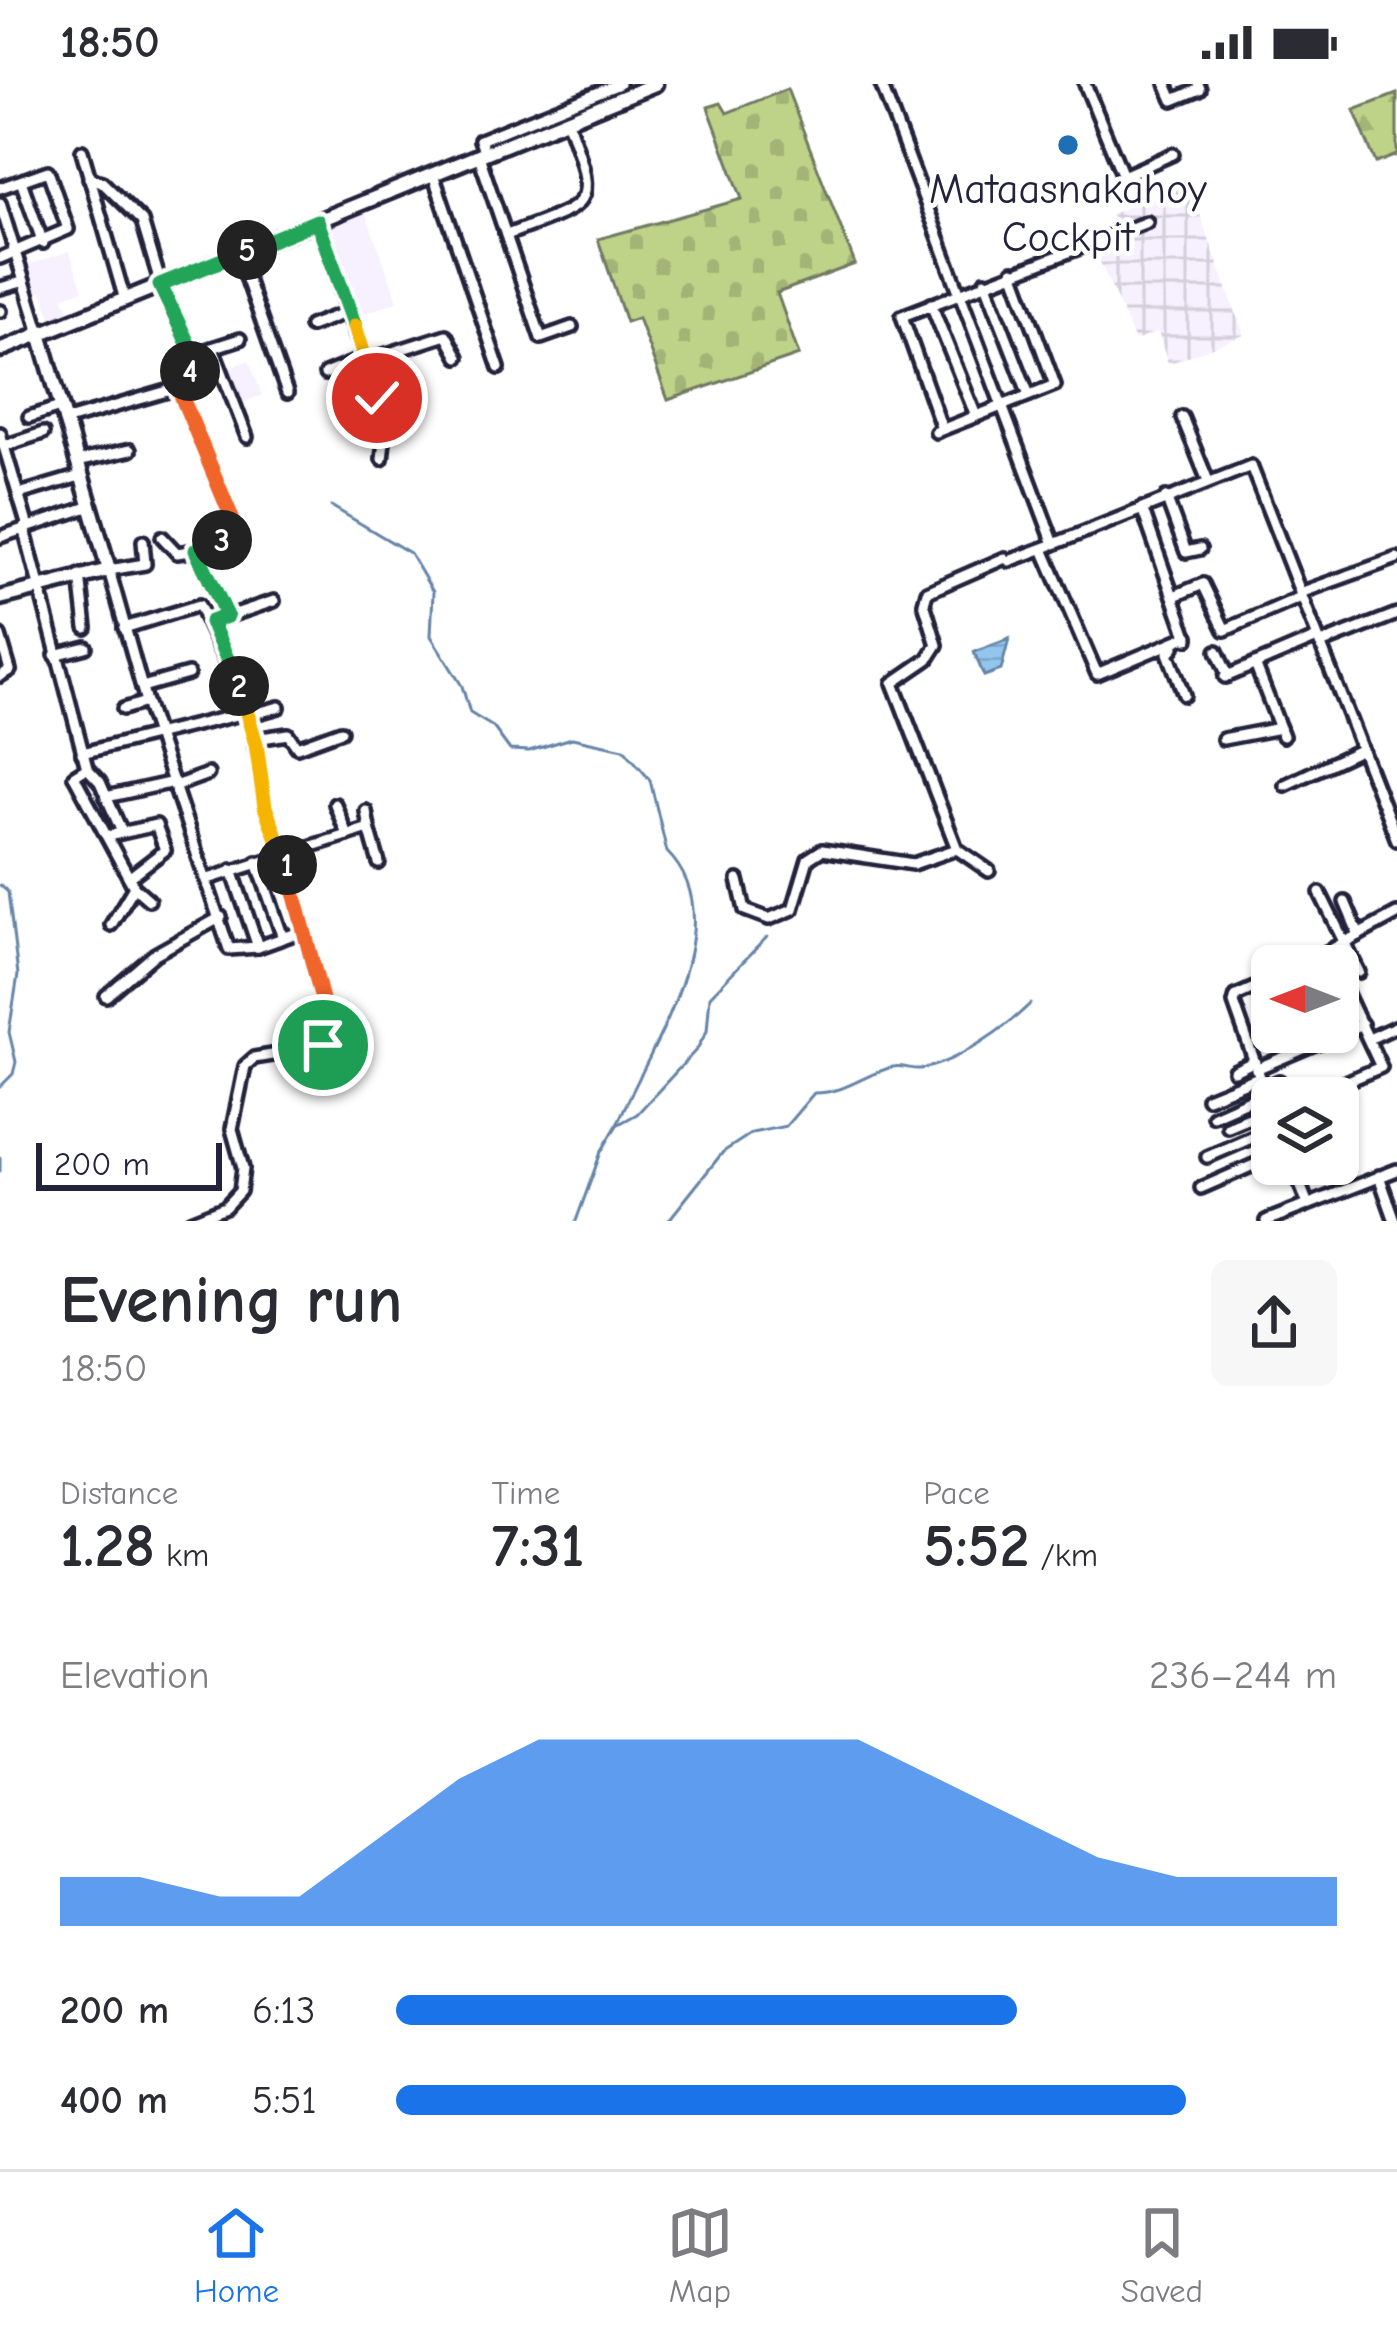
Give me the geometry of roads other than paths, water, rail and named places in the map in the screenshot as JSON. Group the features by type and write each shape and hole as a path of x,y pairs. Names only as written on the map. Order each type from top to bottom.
{"main road":[{"path":"0,346 125,300 655,84"},
{"path":"0,598 109,570 62,414 43,332"}],"street":[{"path":"572,327 541,338 480,140 619,84"},
{"path":"881,84 1097,674 1188,636"},
{"path":"1085,84 1123,176 1173,154"},
{"path":"1166,84 1173,100 1201,91"},
{"path":"507,236 578,207 587,195 588,178 567,120"},
{"path":"82,151 125,300"},
{"path":"0,188 49,172 68,229 0,257"},
{"path":"433,174 500,368"},
{"path":"29,416 62,414 178,388 192,368 193,354 160,285 142,220 102,182 89,178"},
{"path":"21,181 43,243"},
{"path":"0,203 22,282 43,332"},
{"path":"317,221 386,424 382,459"},
{"path":"1013,271 1055,382 939,431 901,320 985,281 1147,222"},
{"path":"238,254 287,393"},
{"path":"985,281 1029,395"},
{"path":"0,288 22,282"},
{"path":"931,304 976,416"},
{"path":"310,326 350,310"},
{"path":"325,374 446,335 458,357"},
{"path":"193,354 240,339"},
{"path":"213,348 247,437"},
{"path":"162,537 177,553 196,550 230,534 232,518 178,388"},
{"path":"350,406 377,398"},
{"path":"1182,417 1208,482"},
{"path":"0,433 82,753 121,830"},
{"path":"4,446 43,433"},
{"path":"19,494 130,450"},
{"path":"989,871 957,849 892,683 928,659 937,645 924,603 927,592 1251,466 1397,840"},
{"path":"1166,497 1186,552 1200,549"},
{"path":"0,537 88,507"},
{"path":"1142,508 1188,636"},
{"path":"142,541 146,563 109,570 146,702 220,917 235,952 305,930"},
{"path":"196,550 227,616"},
{"path":"1174,596 1203,584 1226,630 1397,558"},
{"path":"80,575 86,628"},
{"path":"211,622 274,601"},
{"path":"124,628 198,605 211,622 250,713 265,807 305,930 329,1036 311,1051 254,1058 245,1066 232,1129 243,1168 240,1191 225,1208 190,1221"},
{"path":"1217,651 1227,676 1397,614"},
{"path":"0,636 10,672 0,676"},
{"path":"1184,695 1168,653 1188,636"},
{"path":"56,655 86,647"},
{"path":"1223,739 1281,732 1255,664"},
{"path":"142,687 188,674"},
{"path":"123,710 146,702"},
{"path":"82,753 279,707"},
{"path":"255,739 287,734 297,747 341,731"},
{"path":"1285,784 1362,749"},
{"path":"87,768 74,776 132,882 149,900"},
{"path":"106,797 208,774"},
{"path":"335,804 347,835"},
{"path":"366,811 379,863"},
{"path":"108,836 156,824 165,850 132,882 111,925"},
{"path":"208,878 369,828"},
{"path":"738,880 745,910 769,919 793,910 808,859 822,850 913,864 957,849"},
{"path":"257,862 283,938"},
{"path":"232,870 258,947"},
{"path":"1320,893 1344,944 1397,914"},
{"path":"1345,902 1359,935"},
{"path":"106,996 154,954 220,917"},
{"path":"1251,990 1234,999 1251,1053"},
{"path":"1359,1018 1380,1069 1359,1077"},
{"path":"1261,1077 1362,1024"},
{"path":"1370,1039 1397,1027"},
{"path":"1234,1071 1255,1077"},
{"path":"1207,1098 1251,1081"},
{"path":"1213,1116 1251,1085"},
{"path":"1228,1127 1251,1118"},
{"path":"1207,1157 1251,1139"},
{"path":"1201,1188 1251,1166"},
{"path":"1266,1221 1307,1202 1396,1173"},
{"path":"1378,1176 1395,1221"},
{"path":"1300,1185 1307,1202"}],"water":[{"path":"1009,639 1001,670 984,676 974,652"}],"waterway":[{"path":"331,506 410,553 433,592 431,636 462,686 470,713 493,727 510,750 529,751 572,738 624,749 650,780 667,852 687,882 694,915 680,989 617,1125"},
{"path":"0,885 8,892 18,975 9,1032 16,1062 13,1074 0,1087"},
{"path":"576,1221 601,1152 617,1125 637,1114 697,1049 707,1031 710,996 767,937"},
{"path":"668,1221 723,1152 752,1133 786,1126 814,1093 836,1090 893,1067 920,1069 949,1060 1030,1004"},
{"path":"0,1158 0,1171"}],"place":[{"name":"Mataasnakahoy Cockpit","path":"1068,145"}]}
